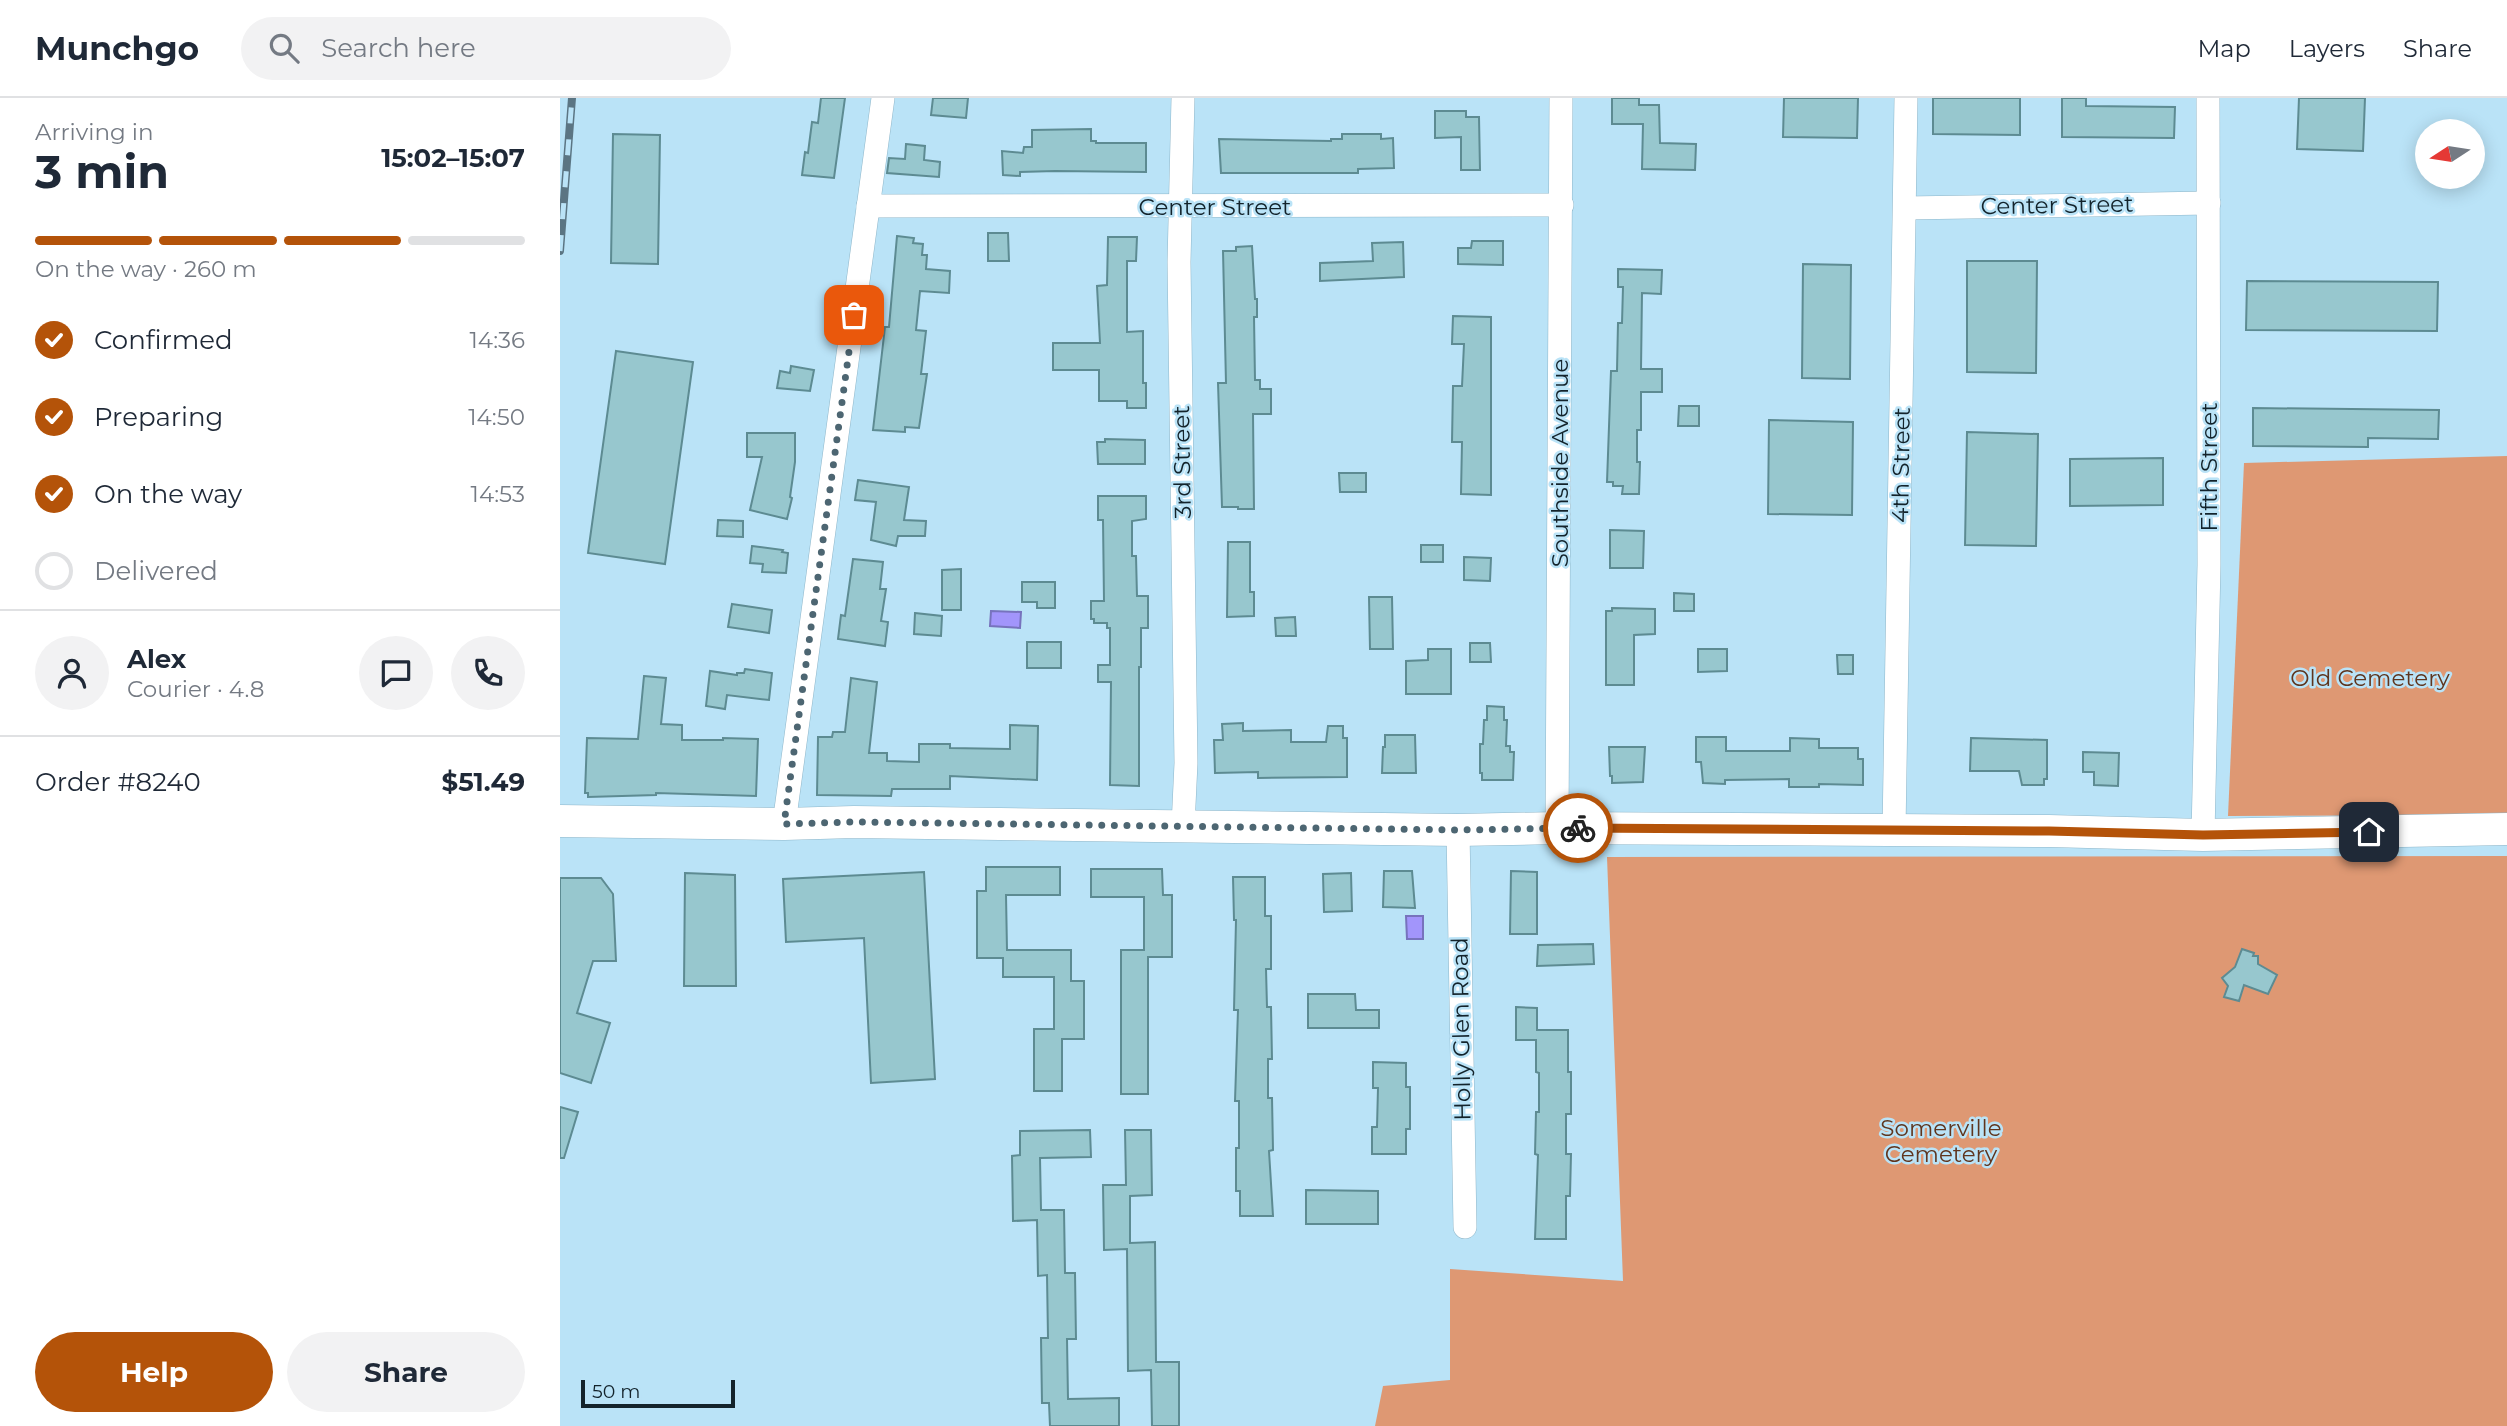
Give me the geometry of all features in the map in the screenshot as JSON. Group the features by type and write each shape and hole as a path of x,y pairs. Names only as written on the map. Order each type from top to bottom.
{"street":[{"path":"784,824 883,98"},
{"name":"3rd Street","path":"1183,98 1179,262 1186,763 1183,826"},
{"name":"Southside Avenue","path":"1557,828 1561,98"},
{"name":"4th Street","path":"1894,831 1906,98"},
{"name":"Fifth Street","path":"2203,835 2209,565 2208,98"},
{"name":"Center Street","path":"1905,208 2209,204"},
{"name":"Center Street","path":"869,206 1562,205"},
{"path":"560,821 1458,830 1557,828 2049,831 2203,835 2507,829"},
{"name":"Holly Glen Road","path":"1458,830 1465,1227"}],"green space":[{"name":"Old Cemetery","path":"2507,456 2507,815 2228,816 2244,463"},
{"name":"Somerville Cemetery","path":"2507,856 2507,1426 1375,1426 1383,1386 1450,1380 1450,1269 1623,1281 1607,857"}],"shaded area":[{"path":"991,611 1021,612 1020,628 990,626"},
{"path":"1406,916 1423,916 1423,939 1407,939"}],"building":[{"path":"821,98 845,98 834,178 802,175 812,122 818,123"},
{"path":"933,98 968,98 966,118 931,115"},
{"path":"1612,98 1639,98 1639,105 1659,105 1660,143 1696,144 1695,170 1642,169 1643,124 1612,124"},
{"path":"1784,98 1858,98 1857,138 1783,137"},
{"path":"1933,98 2020,98 2020,135 1933,134"},
{"path":"2062,98 2086,98 2086,106 2175,107 2174,138 2062,137"},
{"path":"2299,98 2365,98 2363,151 2297,149"},
{"path":"1435,111 1466,111 1466,117 1479,117 1480,170 1461,170 1461,137 1435,138"},
{"path":"1091,129 1091,141 1096,143 1146,143 1146,172 1055,171 1020,172 1020,176 1003,175 1002,151 1023,153 1024,147 1032,147 1032,130"},
{"path":"613,134 660,135 658,264 611,263"},
{"path":"1342,134 1381,134 1381,139 1393,138 1394,168 1358,169 1358,173 1221,173 1219,139 1331,141 1342,139"},
{"path":"906,144 925,146 924,160 940,162 939,177 887,173 889,158 905,159"},
{"path":"988,233 1008,233 1009,261 988,261"},
{"path":"897,236 914,238 913,243 923,244 922,255 927,255 926,269 950,271 949,293 920,291 916,330 926,331 921,374 927,374 919,428 905,427 905,432 873,430 885,327 889,327"},
{"path":"1108,237 1137,237 1136,261 1127,261 1127,332 1143,331 1146,408 1127,408 1127,401 1099,401 1099,370 1053,370 1053,343 1100,343 1097,286 1107,285"},
{"path":"1472,241 1503,241 1503,265 1458,264 1458,248 1471,248"},
{"path":"1403,242 1404,277 1320,281 1320,263 1373,261 1372,243"},
{"path":"1252,246 1257,299 1257,317 1254,317 1255,380 1260,380 1260,389 1271,389 1271,414 1253,414 1254,509 1238,509 1222,507 1218,383 1226,383 1223,251 1236,251 1236,247"},
{"path":"1967,261 2037,261 2036,373 1967,372"},
{"path":"1803,264 1851,265 1850,379 1802,378"},
{"path":"1618,269 1662,270 1661,294 1642,293 1641,369 1662,369 1662,392 1641,392 1641,430 1637,430 1639,494 1622,494 1623,486 1613,486 1613,482 1607,482 1611,371 1617,371 1618,323 1622,323 1623,287 1618,287"},
{"path":"2247,281 2438,282 2437,331 2246,330"},
{"path":"1453,316 1491,317 1491,495 1461,494 1462,442 1452,442 1453,386 1462,386 1464,344 1452,344"},
{"path":"616,351 693,362 665,564 588,553"},
{"path":"791,366 814,370 810,391 777,388 780,371 790,373"},
{"path":"1679,406 1699,406 1699,426 1678,426"},
{"path":"2253,408 2439,410 2438,439 2368,438 2368,447 2253,446"},
{"path":"1769,420 1853,422 1852,515 1768,514"},
{"path":"1967,432 2038,434 2036,546 1965,545"},
{"path":"747,433 795,433 792,498 787,519 750,510 762,457 747,457"},
{"path":"1105,439 1145,440 1145,464 1098,464 1097,442 1105,442"},
{"path":"2163,458 2163,505 2070,506 2070,459"},
{"path":"1339,473 1366,473 1366,492 1340,492"},
{"path":"858,480 909,487 904,520 926,521 925,536 898,536 896,546 871,540 876,502 855,500"},
{"path":"1098,496 1146,496 1146,519 1132,521 1132,556 1136,556 1137,596 1148,596 1148,628 1141,628 1139,667 1139,786 1110,785 1111,682 1098,682 1098,665 1110,665 1110,628 1107,628 1107,623 1094,623 1094,619 1091,619 1091,601 1104,601 1103,520 1098,520"},
{"path":"718,520 743,521 743,537 717,536"},
{"path":"1610,530 1644,531 1643,568 1610,568"},
{"path":"1228,542 1250,542 1250,592 1254,592 1254,616 1227,617"},
{"path":"1421,545 1443,545 1443,562 1421,562"},
{"path":"752,546 788,553 786,573 762,572 763,564 750,563"},
{"path":"1464,557 1491,558 1490,581 1464,580"},
{"path":"853,559 883,562 880,589 886,589 881,621 888,622 885,646 838,639 841,615 845,616"},
{"path":"961,569 961,610 942,610 942,570"},
{"path":"1022,582 1055,582 1055,608 1037,608 1037,602 1022,602"},
{"path":"1674,593 1694,594 1694,611 1674,611"},
{"path":"1369,597 1392,597 1393,649 1370,649"},
{"path":"732,604 772,610 769,633 728,627"},
{"path":"1612,608 1655,609 1655,634 1634,635 1634,685 1606,685 1606,611 1612,611"},
{"path":"915,613 942,616 941,636 914,634"},
{"path":"1295,617 1296,636 1276,636 1275,618"},
{"path":"1027,642 1061,642 1061,668 1027,668"},
{"path":"1470,643 1490,643 1491,662 1470,662"},
{"path":"1428,649 1451,649 1451,694 1406,694 1406,661 1428,660"},
{"path":"1698,649 1727,649 1727,671 1698,672"},
{"path":"1837,655 1853,655 1853,674 1838,674"},
{"path":"745,669 772,673 769,700 727,695 725,709 706,706 710,671 737,675 744,673"},
{"path":"644,676 666,678 661,724 682,725 682,740 758,739 756,796 656,793 588,797 588,793 585,793 587,738 638,739"},
{"path":"851,678 877,682 869,753 887,753 887,761 919,762 919,744 950,744 950,748 1010,749 1010,725 1038,726 1037,780 950,776 950,789 892,789 891,796 817,795 818,737 832,737 833,732 845,732"},
{"path":"1487,706 1504,707 1504,720 1507,720 1506,746 1510,746 1510,752 1514,752 1513,780 1482,780 1480,744 1483,744"},
{"path":"1243,723 1243,731 1291,730 1291,742 1326,742 1328,726 1343,726 1343,738 1347,738 1347,777 1258,778 1258,772 1215,773 1214,740 1223,740 1222,724"},
{"path":"1385,735 1415,735 1416,773 1382,773"},
{"path":"1696,737 1726,737 1726,751 1790,751 1790,738 1819,739 1819,748 1858,748 1858,759 1863,759 1863,785 1819,784 1819,787 1789,787 1789,779 1703,783 1701,762 1696,762"},
{"path":"1971,738 2047,740 2047,779 2044,779 2044,785 2022,785 2019,771 1970,771"},
{"path":"1609,747 1645,747 1643,782 1612,783"},
{"path":"2083,752 2119,753 2118,786 2094,785 2094,772 2083,772"},
{"path":"986,867 1060,867 1060,895 1006,895 1007,950 1071,950 1071,981 1084,981 1084,1039 1062,1039 1062,1091 1034,1091 1034,1029 1054,1029 1054,977 1003,977 1003,958 977,958 977,891 986,891"},
{"path":"1091,869 1162,869 1163,895 1172,895 1172,957 1148,957 1148,1094 1121,1094 1121,950 1144,950 1144,897 1091,897"},
{"path":"1384,871 1412,871 1415,908 1383,907"},
{"path":"1511,871 1537,872 1537,934 1510,934"},
{"path":"924,872 935,1079 871,1083 864,938 786,942 783,879"},
{"path":"685,873 735,875 736,986 684,986"},
{"path":"1351,873 1352,911 1324,912 1323,874"},
{"path":"1233,877 1265,877 1265,916 1271,916 1271,969 1266,969 1267,1007 1271,1007 1272,1059 1268,1059 1268,1098 1272,1098 1273,1150 1269,1151 1273,1216 1240,1216 1240,1191 1236,1191 1239,1101 1235,1101 1238,1010 1234,1010 1236,920"},
{"path":"560,878 601,878 613,894 616,961 593,961 577,1013 610,1023 591,1083 560,1073"},
{"path":"1593,944 1594,964 1537,966 1538,945"},
{"path":"2242,949 2254,953 2253,956 2258,956 2258,964 2277,975 2268,994 2244,985 2239,1001 2224,997 2228,986 2222,978 2235,967"},
{"path":"1308,994 1355,994 1356,1010 1379,1010 1379,1028 1308,1028"},
{"path":"1516,1007 1537,1008 1537,1030 1568,1030 1571,1114 1566,1114 1566,1154 1571,1154 1570,1196 1566,1196 1566,1239 1535,1239 1539,1073 1536,1072 1536,1040 1516,1040"},
{"path":"1373,1062 1406,1063 1406,1087 1410,1087 1410,1129 1406,1129 1406,1154 1372,1154 1372,1127 1377,1127 1378,1088 1373,1088"},
{"path":"560,1107 578,1112 564,1158 560,1158"},
{"path":"1090,1130 1091,1157 1040,1158 1041,1210 1064,1210 1065,1273 1075,1273 1076,1339 1067,1339 1068,1399 1119,1398 1119,1426 1050,1426 1049,1403 1042,1403 1041,1338 1048,1338 1047,1275 1038,1276 1037,1220 1013,1221 1012,1156 1020,1155 1020,1131"},
{"path":"1125,1130 1151,1130 1152,1195 1130,1196 1130,1243 1155,1242 1156,1362 1179,1362 1179,1426 1152,1426 1151,1370 1128,1371 1127,1249 1104,1250 1103,1185 1126,1185"},
{"path":"1306,1190 1378,1191 1378,1224 1306,1224"}],"railway":[{"path":"560,251 572,98"}],"way so far":[{"path":"854,315 784,824 854,822 1458,830 1578,828"}],"route":[{"path":"1578,828 2049,831 2203,835 2369,832"}]}
